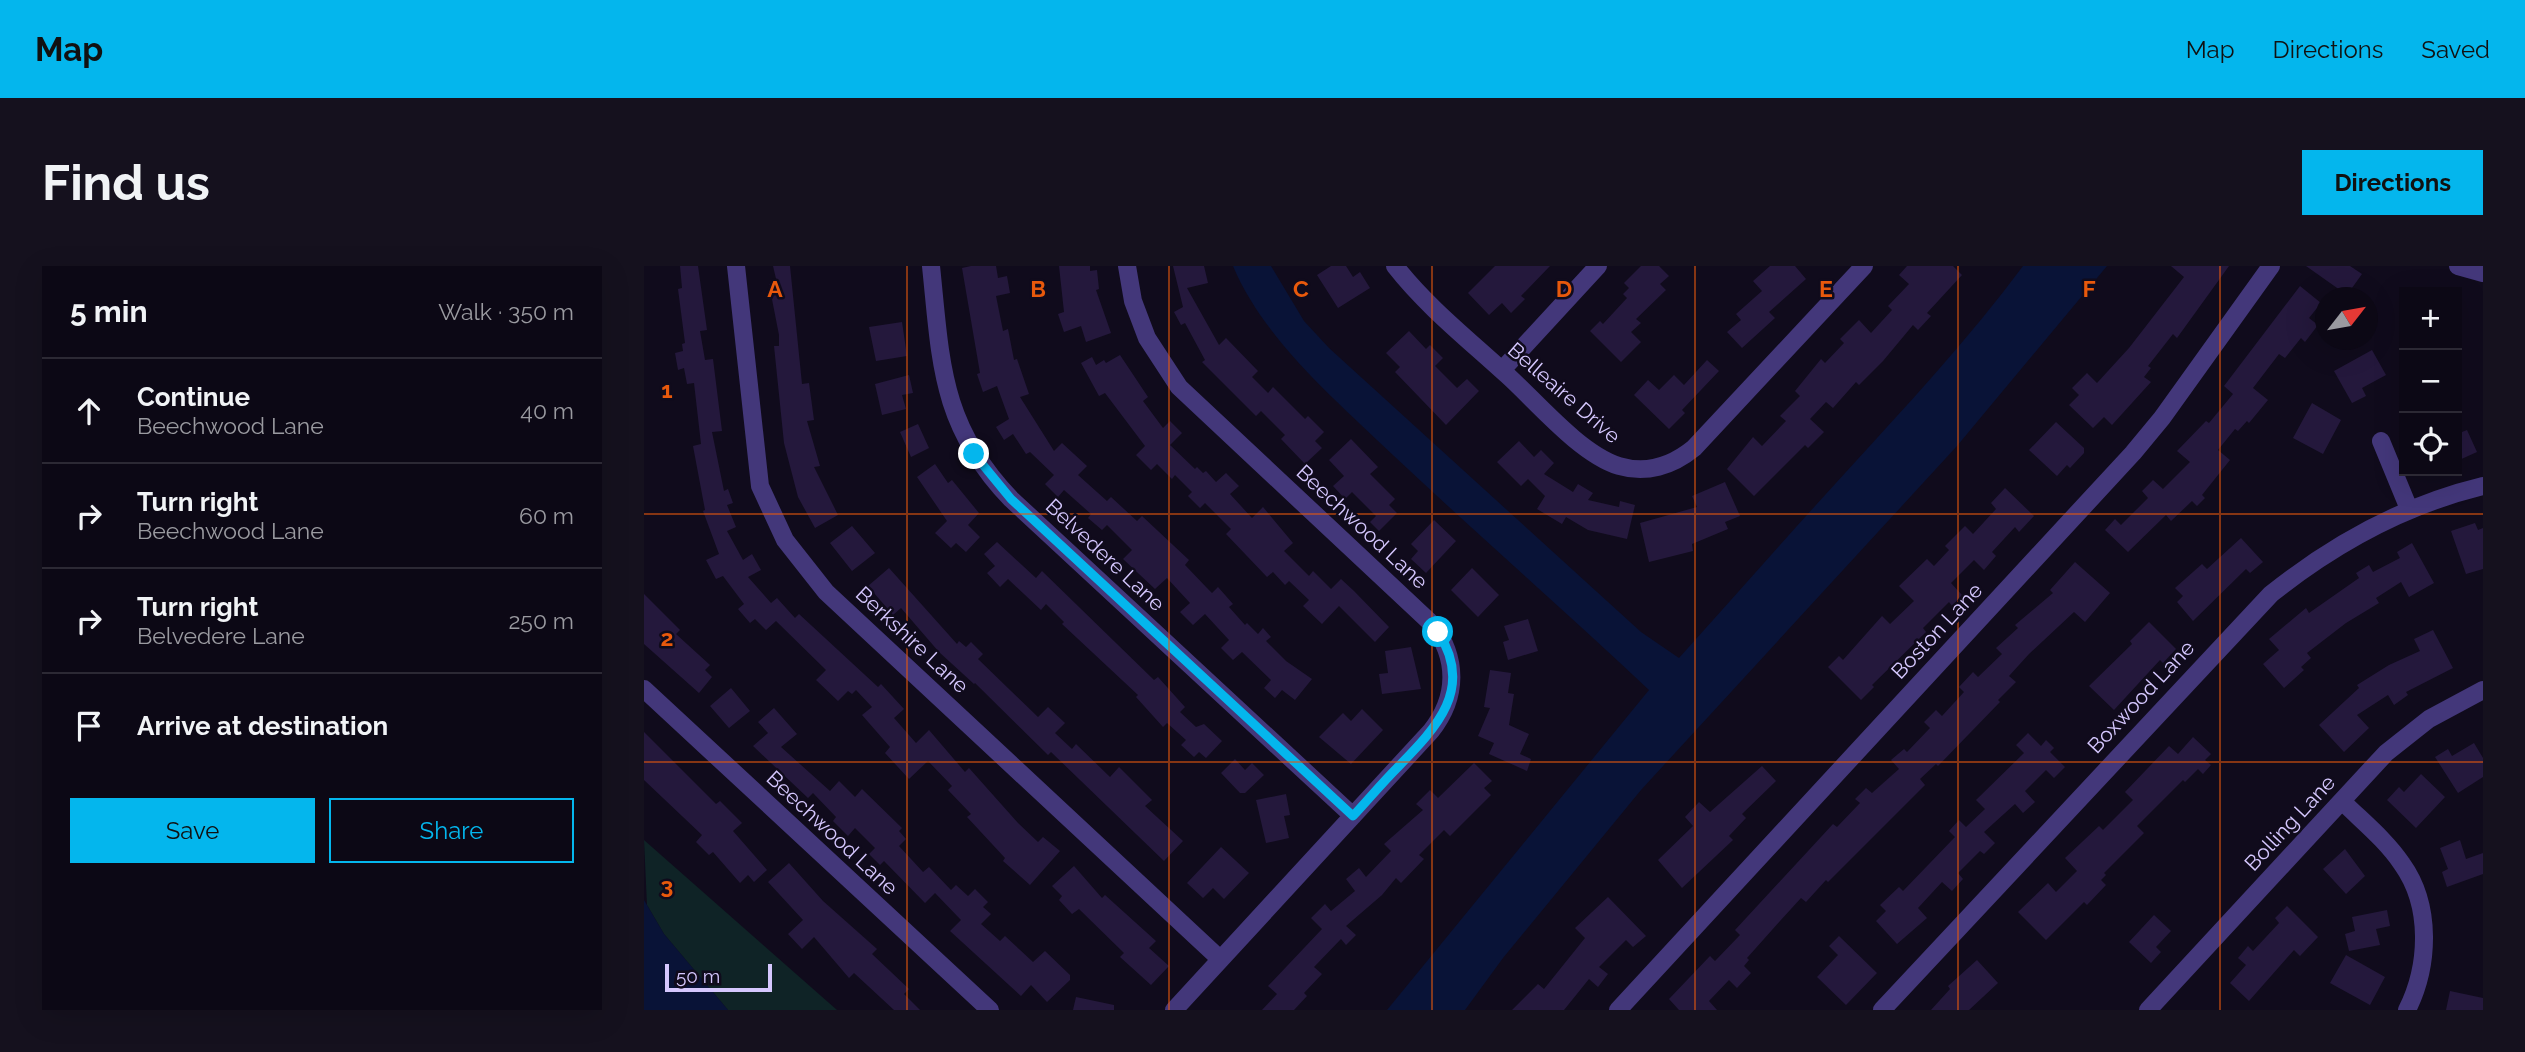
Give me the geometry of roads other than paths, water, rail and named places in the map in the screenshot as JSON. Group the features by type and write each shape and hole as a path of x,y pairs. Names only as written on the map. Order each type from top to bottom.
{"street":[{"name":"Berkshire Lane","path":"736,266 756,469 773,520 796,557 826,592 1220,960"},
{"name":"Belvedere Lane","path":"931,266 947,393 960,429 981,464 1011,499 1353,816"},
{"name":"Beechwood Lane","path":"1127,266 1130,290 1147,338 1179,387 1419,611 1446,646 1452,674 1451,695 1444,713 1423,740 1174,1010"},
{"name":"Belleaire Drive","path":"1395,266 1425,299 1601,458 1629,468 1661,467 1685,455 1864,266"},
{"path":"1502,370 1598,266"},
{"name":"Boston Lane","path":"1618,1010 2133,453 2162,418 2271,266"},
{"path":"2458,266 2483,274"},
{"path":"2381,440 2409,509"},
{"name":"Boxwood Lane","path":"1882,1010 2252,612 2326,552 2409,509 2483,486"},
{"name":"Beechwood Lane","path":"644,688 990,1010"},
{"name":"Bolling Lane","path":"2148,1010 2342,801 2414,729 2446,708 2483,690"},
{"path":"2342,801 2397,857 2418,897 2423,924 2423,957 2417,986 2407,1010"}],"water":[{"path":"1233,266 1271,266 1304,321 1329,348 1641,632 1679,658 1937,371 2023,266 2107,266 1957,446 1641,790 1503,958 1465,1010 1387,1010 1649,690 1326,391 1263,319"},
{"path":"644,900 664,934 728,1010 644,1010"}]}
